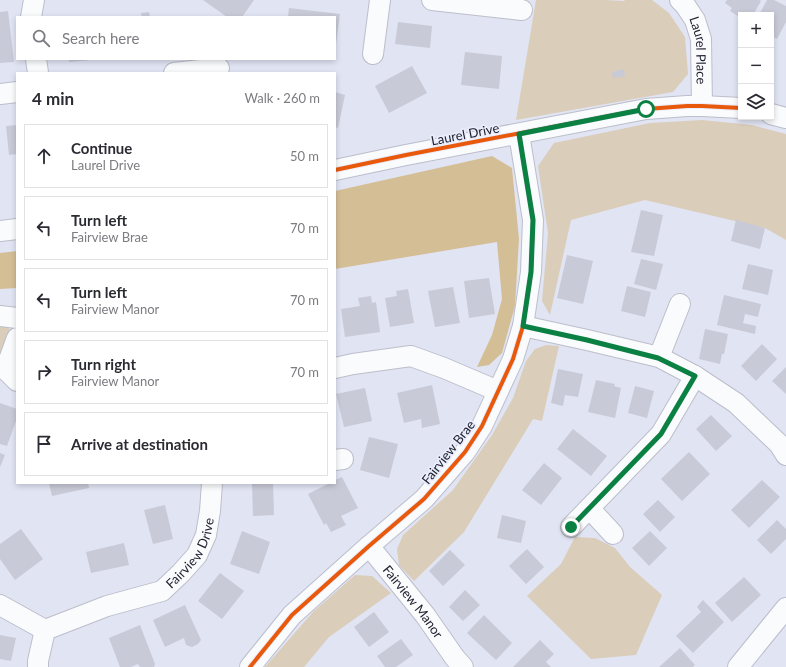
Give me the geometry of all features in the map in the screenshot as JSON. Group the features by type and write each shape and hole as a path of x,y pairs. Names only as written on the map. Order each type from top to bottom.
{"street":[{"path":"31,16 34,0"},
{"path":"373,54 380,0"},
{"path":"432,0 522,10"},
{"name":"Laurel Place","path":"680,0 695,20 701,39 702,106"},
{"path":"36,60 38,72"},
{"path":"183,72 219,68"},
{"path":"0,94 16,92"},
{"name":"Laurel Drive","path":"336,170 646,109 687,106 738,108"},
{"path":"774,115 786,118"},
{"name":"Fairview Brae","path":"250,667 292,614 424,499 465,452 482,426 513,359 523,326 531,272 533,220 519,134"},
{"path":"0,231 16,229"},
{"path":"658,358 680,304"},
{"path":"0,316 16,318"},
{"path":"523,326 658,358 695,376 736,403 784,445"},
{"path":"7,373 10,357 16,341"},
{"path":"336,368 411,356 498,391"},
{"path":"571,527 661,434 695,376"},
{"name":"Fairview Drive","path":"45,630 107,606 162,591 181,574 197,555 206,535 210,511 212,484"},
{"path":"590,509 613,534"},
{"name":"Fairview Manor","path":"369,546 425,615 453,664"},
{"path":"0,605 45,630 38,667"},
{"path":"738,667 786,608"}],"shaded area":[{"path":"536,0 652,0 669,13 685,37 688,74 673,92 516,120"},
{"path":"702,120 752,125 786,134 786,240 765,228 645,200 571,220 550,315 542,301 548,233 538,166 554,143 650,123"},
{"path":"492,156 512,168 519,239 515,306 502,353 489,365 477,367 492,335 502,299 497,242 336,269 336,191"},
{"path":"16,251 16,288 0,289 0,253"},
{"path":"0,325 9,328 11,335 0,359"},
{"path":"546,345 559,346 542,421 533,419 464,532 414,581 399,565 397,549 403,535 453,490 492,435 513,398 526,361 535,349"},
{"path":"575,537 595,538 615,548 630,567 662,595 636,655 591,659 527,596 561,564"},
{"path":"355,575 372,576 391,593 329,637 304,667 265,667 313,612"}],"building":[{"path":"203,0 254,0 243,16 226,16"},
{"path":"727,0 761,1 755,12 738,12 738,16 730,11 732,8 725,3"},
{"path":"767,0 774,0 786,6 786,22 777,39 774,38 774,12 761,12"},
{"path":"289,8 340,14 336,44 336,16 288,16"},
{"path":"8,11 14,62 0,63 0,12"},
{"path":"149,12 150,16 142,16 141,13"},
{"path":"398,22 432,26 430,48 395,44"},
{"path":"465,52 502,56 499,89 461,85"},
{"path":"69,60 91,60 69,62"},
{"path":"412,66 427,93 389,113 375,86"},
{"path":"624,69 625,76 613,78 612,72"},
{"path":"336,92 345,95 338,128 336,127"},
{"path":"16,125 16,154 9,155 6,126"},
{"path":"641,210 663,215 654,256 631,252"},
{"path":"736,220 765,228 760,249 731,241"},
{"path":"567,255 593,261 583,304 557,298"},
{"path":"641,259 663,264 656,290 634,284"},
{"path":"748,264 773,270 768,295 742,289"},
{"path":"489,278 495,314 469,318 464,281"},
{"path":"627,286 651,292 645,317 621,311"},
{"path":"453,287 460,323 435,327 428,291"},
{"path":"408,289 414,323 390,327 385,298 397,296 396,291"},
{"path":"724,295 761,304 758,317 745,314 743,323 756,326 755,334 717,325"},
{"path":"371,296 372,303 376,302 380,332 345,337 341,309 360,306 358,298"},
{"path":"705,329 728,334 724,354 722,354 720,364 699,359"},
{"path":"762,344 777,359 756,381 741,366"},
{"path":"786,367 786,394 772,381"},
{"path":"558,369 583,374 578,397 565,395 563,406 551,403"},
{"path":"596,380 615,384 614,386 621,388 615,418 588,412"},
{"path":"432,385 440,424 422,428 421,419 404,423 397,393"},
{"path":"635,386 654,391 647,418 628,413"},
{"path":"365,388 372,421 344,427 336,394"},
{"path":"0,403 16,409 16,421 7,446 0,444"},
{"path":"711,415 732,436 716,451 696,429"},
{"path":"573,429 607,456 591,476 557,449"},
{"path":"369,437 398,444 389,478 360,470"},
{"path":"689,452 710,474 682,501 661,479"},
{"path":"0,453 5,455 0,467"},
{"path":"544,463 562,478 541,505 522,490"},
{"path":"342,477 358,508 341,516 346,525 331,532 326,523 324,525 308,494 328,484 336,484 336,480"},
{"path":"762,480 780,497 749,528 731,510"},
{"path":"49,484 88,484 89,488 52,496"},
{"path":"252,484 273,484 274,515 253,516"},
{"path":"658,500 675,517 660,532 643,514"},
{"path":"165,505 173,539 153,544 144,510"},
{"path":"502,515 526,521 521,543 497,538"},
{"path":"777,520 786,529 786,539 771,554 757,540"},
{"path":"21,529 43,559 15,580 0,559 0,544"},
{"path":"242,531 270,542 259,574 230,564"},
{"path":"650,531 667,548 649,566 632,548"},
{"path":"124,543 129,565 91,573 86,552"},
{"path":"527,549 544,567 526,584 509,566"},
{"path":"450,550 465,565 443,586 429,571"},
{"path":"220,573 244,591 222,619 198,601"},
{"path":"744,577 761,595 732,622 715,603"},
{"path":"465,590 480,605 463,621 449,607"},
{"path":"703,600 724,622 693,653 676,636 701,612 697,607"},
{"path":"185,605 201,640 198,644 192,647 186,645 184,638 165,647 153,620"},
{"path":"374,612 389,632 369,647 354,627"},
{"path":"484,615 512,643 496,660 467,633"},
{"path":"140,625 155,664 154,667 140,667 138,664 131,667 120,667 109,638"},
{"path":"0,635 16,638 11,661 0,659"},
{"path":"401,639 413,655 396,667 385,667 377,656"},
{"path":"540,640 554,654 546,662 551,667 513,667"},
{"path":"680,648 695,665 693,667 659,667"}],"cycle path":[{"path":"336,170 646,109 687,106 738,108"},
{"path":"250,667 292,615 424,499 465,452 482,426 513,359 523,326 531,272 533,220 519,134"}],"route":[{"path":"571,527 661,434 695,376 658,358 523,326 531,272 533,220 519,134 646,109"}]}
